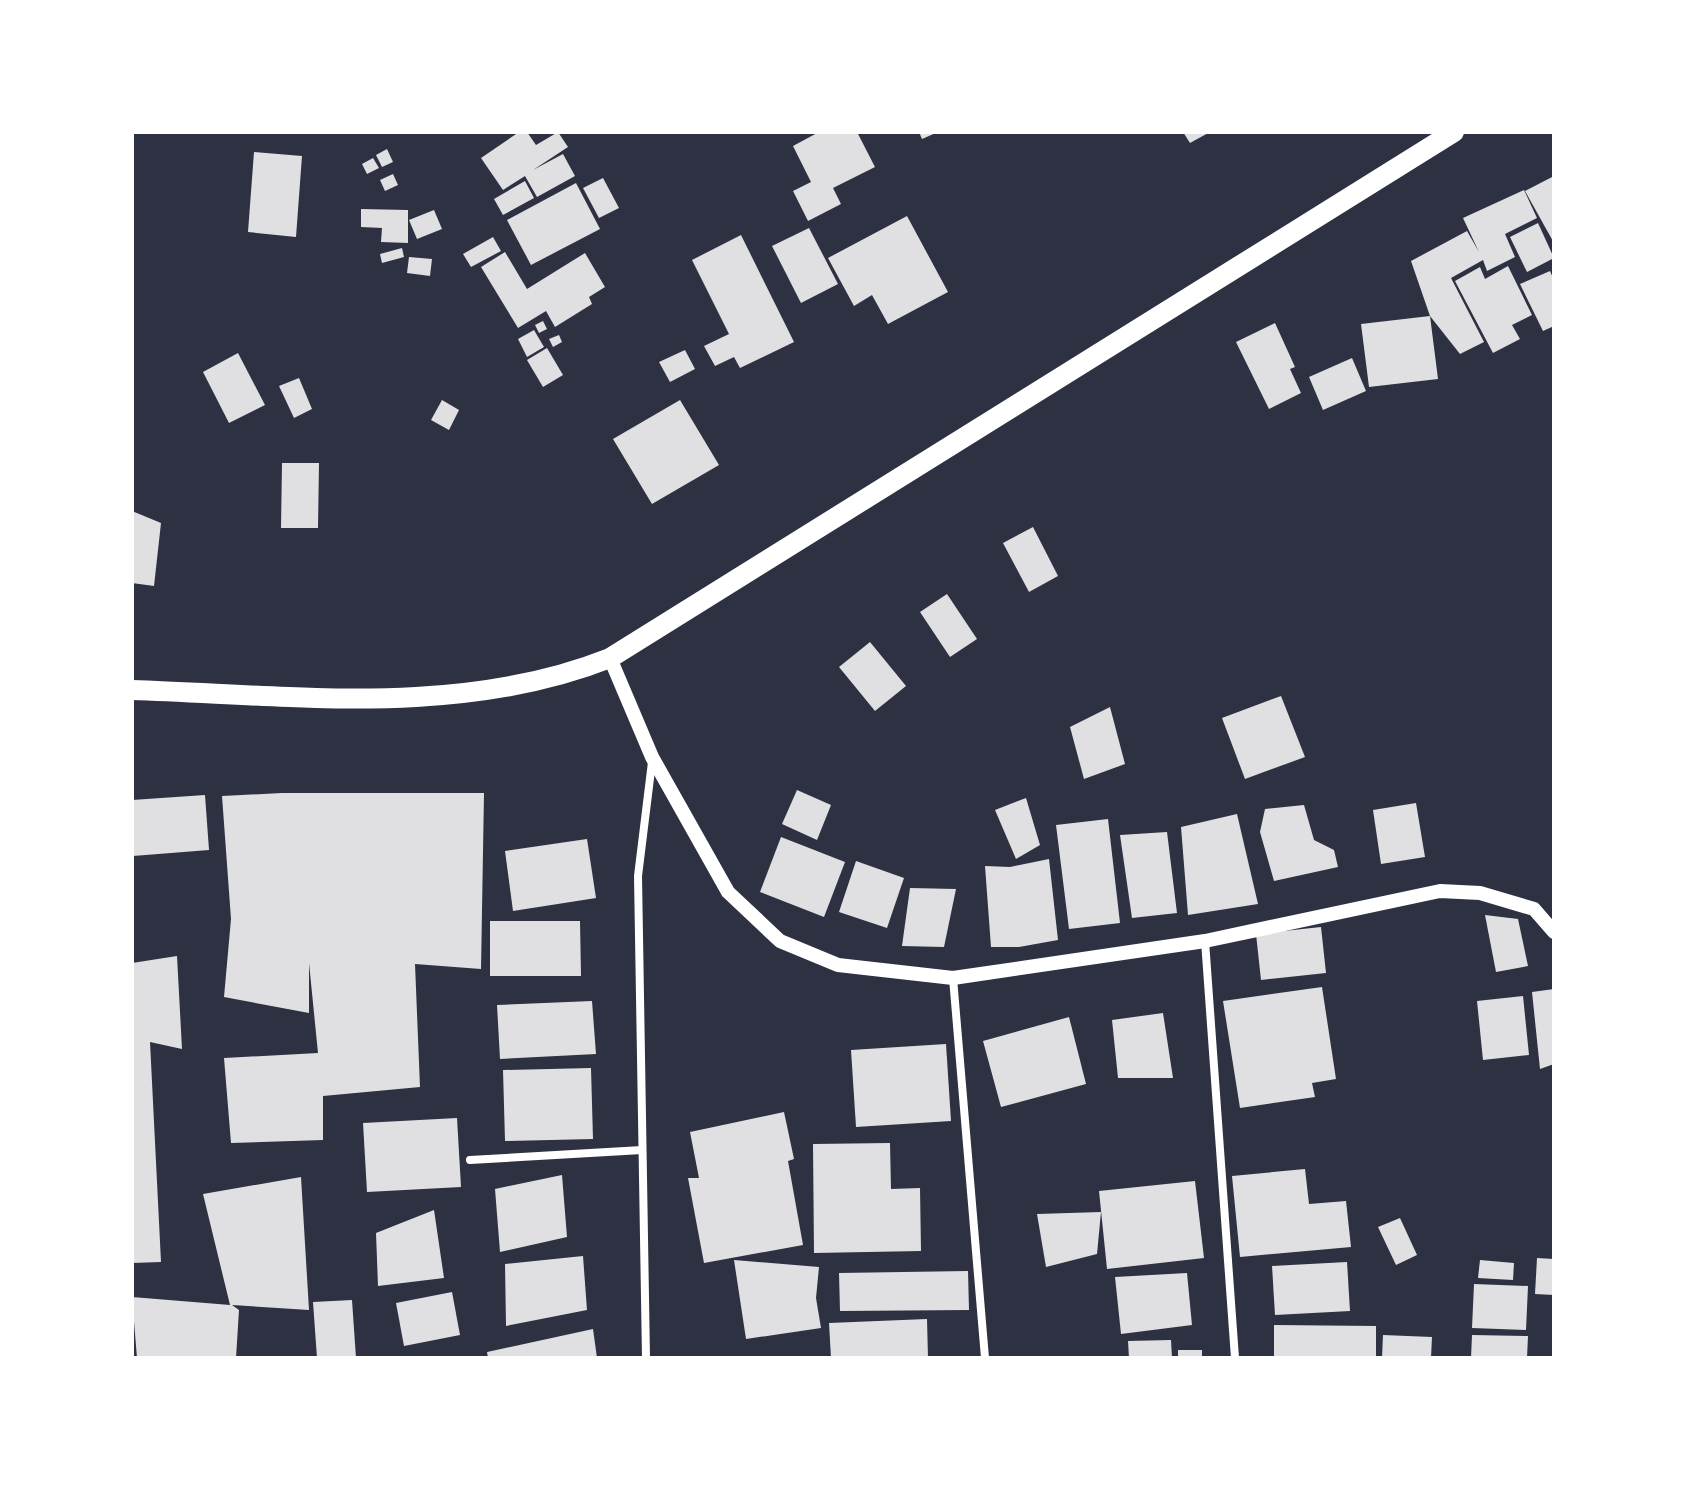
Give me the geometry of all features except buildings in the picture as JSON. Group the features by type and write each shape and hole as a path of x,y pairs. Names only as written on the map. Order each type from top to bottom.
{"main road":[{"path":"132,690 384,698 473,694 578,671 610,658 1454,132"}],"street":[{"path":"610,658 652,757 728,892 780,941 838,965 953,978 1205,941 1440,891 1480,893 1534,909 1554,932"},
{"path":"646,1358 638,876 652,757"},
{"path":"1205,941 1235,1358"},
{"path":"953,978 985,1358"},
{"path":"470,1160 642,1150"}]}
